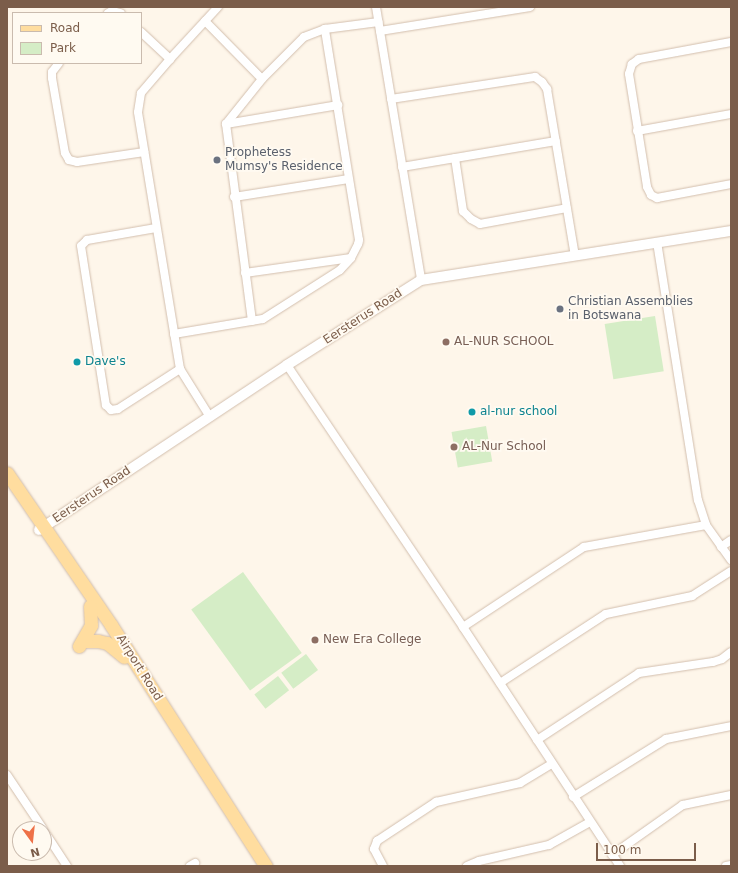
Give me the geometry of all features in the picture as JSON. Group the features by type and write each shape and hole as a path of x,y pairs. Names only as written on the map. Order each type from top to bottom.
{"main road":[{"name":"Airport Road","path":"7,473 41,529 111,625 178,732 266,866"},
{"path":"7,481 41,529 154,702 178,732"},
{"path":"90,606 91,625 82,644 107,643 124,657"}],"street":[{"path":"210,417 180,369 138,112 139,96 170,58 218,7"},
{"path":"376,7 421,280"},
{"path":"380,31 530,7"},
{"path":"205,21 262,79"},
{"path":"252,321 234,197 226,124 262,79 304,37 325,29 379,22"},
{"path":"174,334 263,320 340,270 351,258 359,240 325,29"},
{"path":"142,33 170,58"},
{"path":"731,42 639,59 632,64 629,74 646,187 651,195 657,198 731,184"},
{"path":"58,64 52,72 52,78 65,153 69,160 77,162 144,152"},
{"path":"391,99 535,77 542,82 547,89 575,256"},
{"path":"226,124 338,105"},
{"path":"638,131 731,114"},
{"path":"402,167 556,141"},
{"path":"455,158 463,211 471,219 480,224 567,208"},
{"path":"234,197 349,179"},
{"path":"156,228 87,240 81,246 106,405 111,410 118,409 180,369"},
{"name":"Eersterus Road","path":"41,529 287,365 421,280 731,231"},
{"path":"656,242 698,500 706,525 731,560"},
{"path":"245,273 351,258"},
{"path":"287,365 463,627 573,797 620,866"},
{"path":"463,627 584,547 706,525"},
{"path":"721,547 731,540"},
{"path":"500,683 606,614 692,596 731,571"},
{"path":"537,740 639,674 713,662 722,659 731,652"},
{"path":"573,797 666,739 731,726"},
{"path":"383,866 374,849 377,842 436,802 520,783 552,764"},
{"path":"7,775 37,821"},
{"path":"612,855 683,805 731,795"},
{"path":"467,866 479,861 549,845 590,822"},
{"path":"52,844 67,866"},
{"path":"726,866 731,865"}],"green space":[{"path":"655,316 664,371 613,379 605,324"},
{"path":"486,426 492,461 458,468 452,432"},
{"path":"243,572 302,653 250,691 191,610"},
{"path":"306,654 318,670 293,689 281,673"},
{"path":"278,676 289,690 265,709 254,694"}],"place":[{"name":"Prophetess Mumsy's Residence","path":"217,160"},
{"name":"Christian Assemblies in Botswana","path":"560,309"},
{"name":"AL-NUR SCHOOL","path":"446,342"},
{"name":"Dave's","path":"77,362"},
{"name":"al-nur school","path":"472,412"},
{"name":"AL-Nur School","path":"454,447"},
{"name":"New Era College","path":"315,640"}]}
